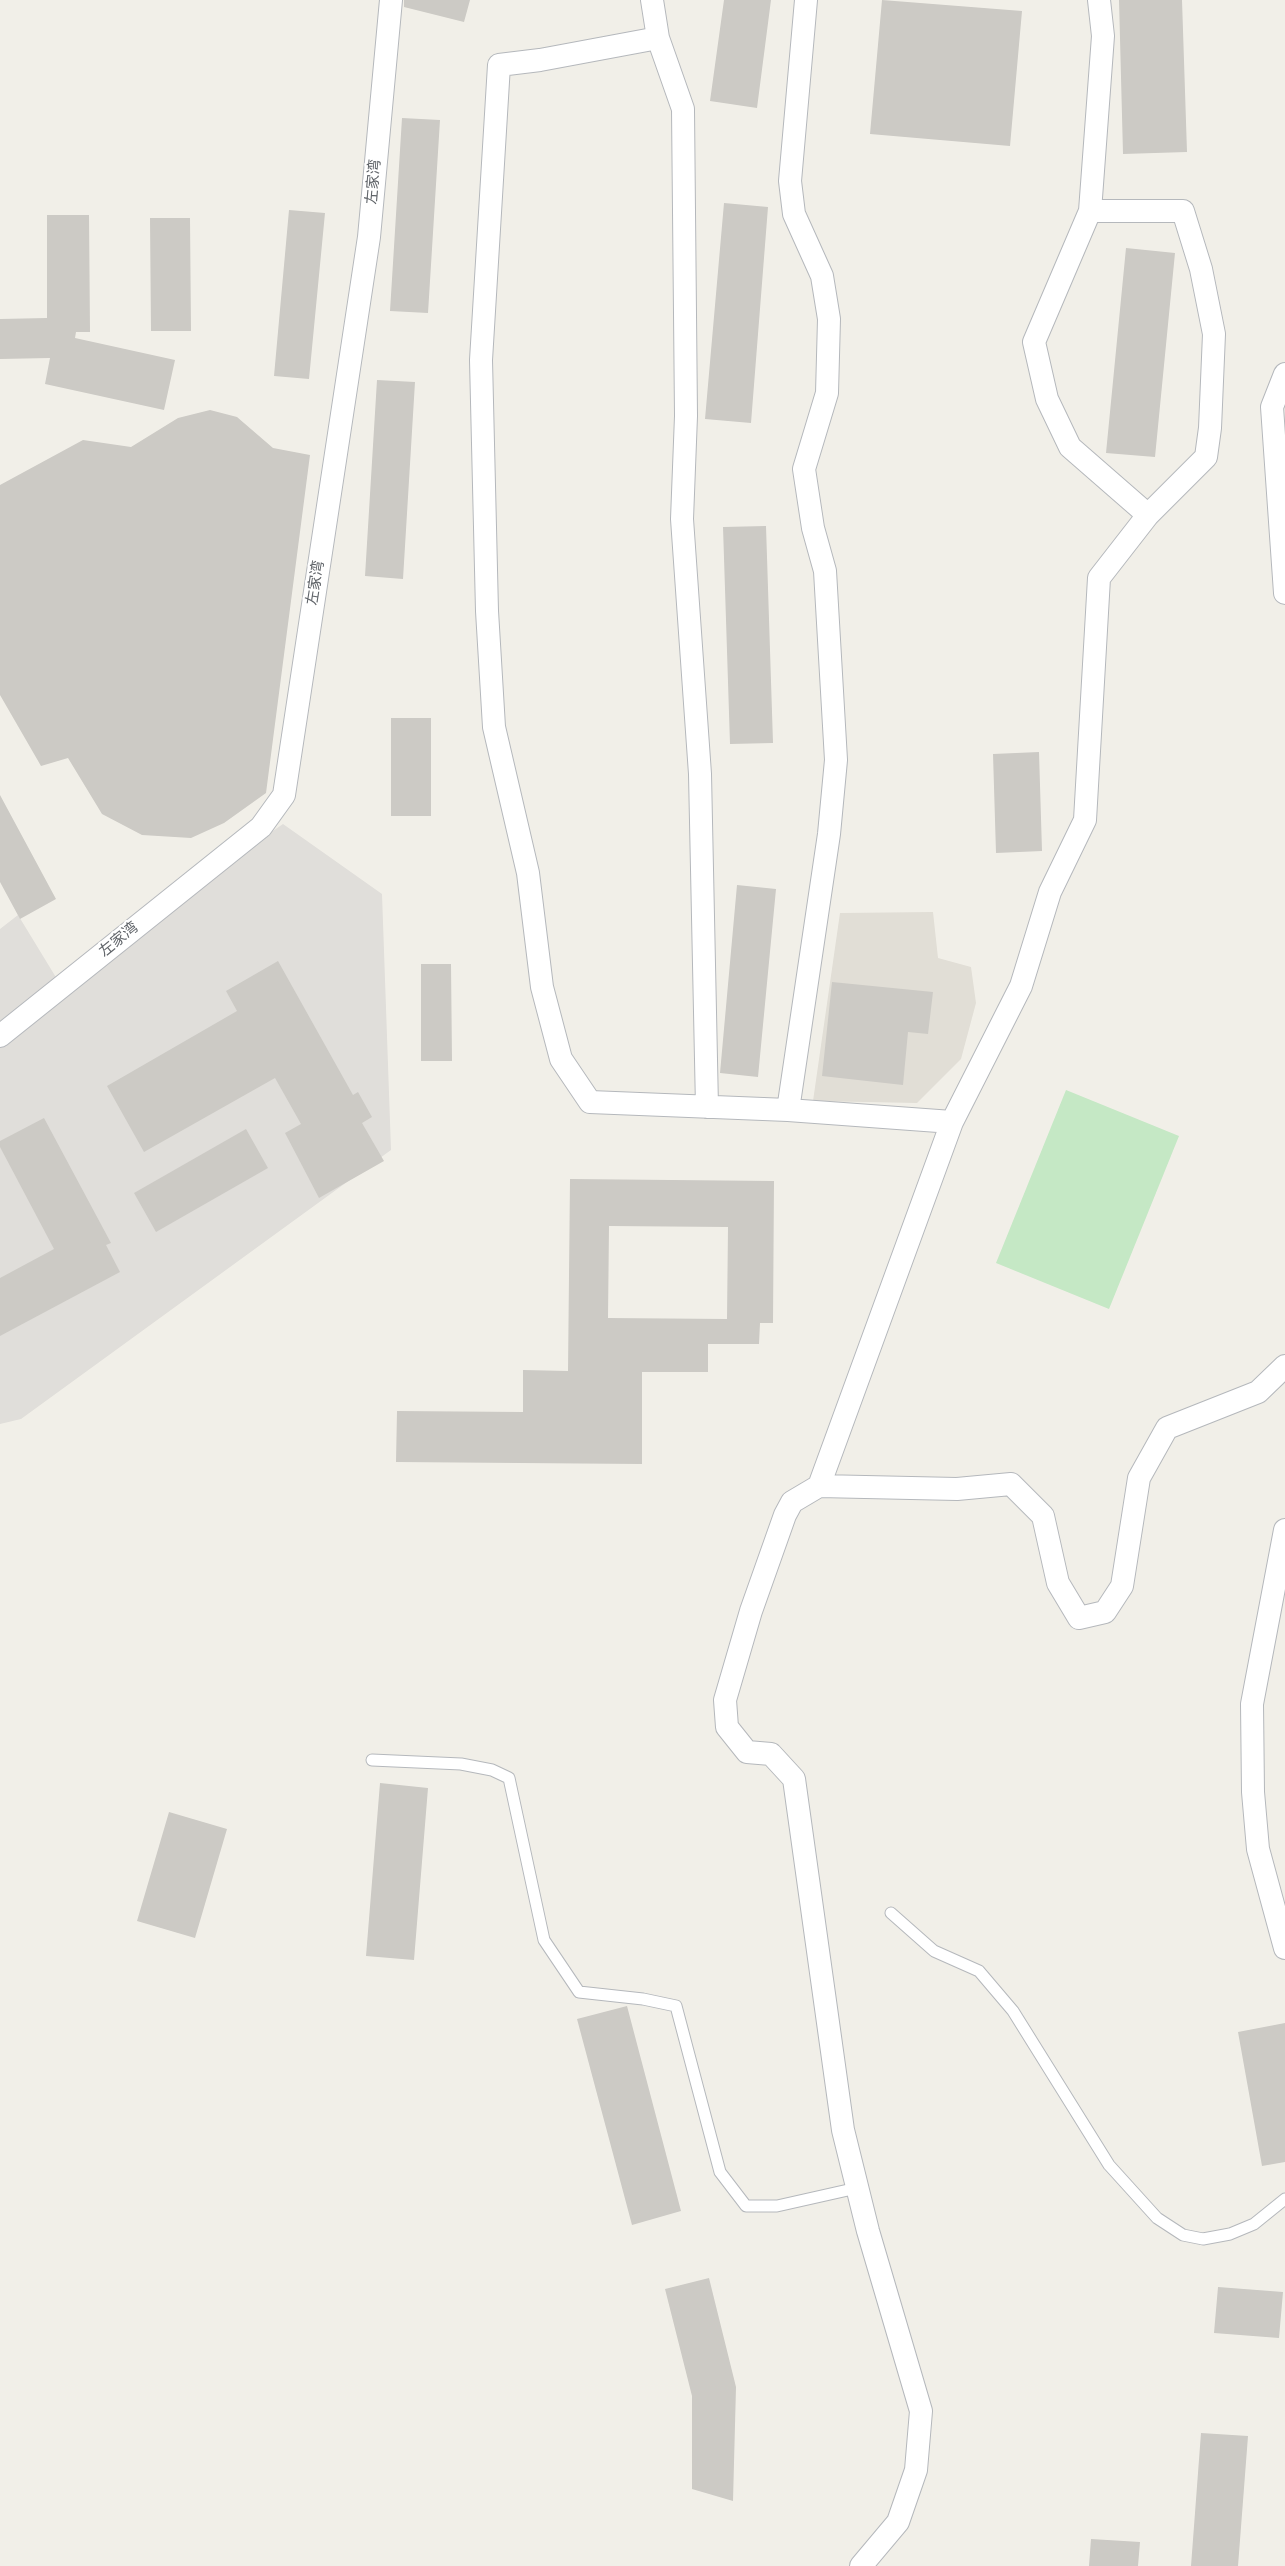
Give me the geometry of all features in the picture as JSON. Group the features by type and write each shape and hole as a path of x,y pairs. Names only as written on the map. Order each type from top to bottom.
{"street":[{"name":"左家湾","path":"0,1036 261,827 284,795 369,237 392,0"},
{"path":"652,0 658,38 683,109 686,416 682,519 700,774 707,1107"},
{"path":"788,1110 829,834 836,760 825,571 813,528 804,469 827,393 829,319 822,276 794,214 790,181 806,0"},
{"path":"1098,0 1102,36 1090,211 1034,342 1047,398 1070,447 1148,515"},
{"path":"658,38 540,60 499,65 481,360 486,611 494,727 528,873 542,987 561,1059 590,1102 788,1110 952,1122"},
{"path":"819,1486 952,1122 1020,986 1050,892 1085,820 1099,578 1148,515 1206,457 1210,428 1214,334 1201,269 1183,211 1090,211"},
{"path":"1285,374 1272,407 1285,593"},
{"path":"861,2566 898,2522 916,2470 921,2411 843,2130 794,1779 771,1754 747,1752 727,1727 725,1700 750,1611 784,1514 792,1502 819,1486 957,1489 1011,1484 1043,1516 1058,1583 1078,1618 1105,1612 1122,1586 1139,1478 1167,1428 1258,1392 1285,1366"},
{"path":"1285,1530 1252,1714 1253,1792 1258,1849 1285,1948"}],"lane":[{"path":"372,1760 461,1764 492,1770 509,1778 544,1940 579,1992 643,1998 676,2006 720,2172 746,2206 777,2206 858,2188"},
{"path":"891,1913 934,1951 979,1971 1013,2011 1109,2165 1157,2218 1183,2236 1203,2239 1230,2234 1254,2224 1285,2199"}],"shaded area":[{"path":"283,824 382,894 391,1150 21,1419 0,1424 0,929 18,915 57,979"},
{"path":"933,912 938,958 971,967 976,1003 961,1059 917,1103 813,1101 840,913"}],"green space":[{"path":"1066,1090 1179,1136 1109,1309 996,1263"}],"building":[{"path":"404,0 470,0 464,22 404,7"},
{"path":"724,0 771,0 757,108 710,101"},
{"path":"882,0 1022,11 1010,146 870,134"},
{"path":"1119,0 1182,0 1187,152 1123,154"},
{"path":"402,118 440,120 428,313 390,311"},
{"path":"724,203 768,207 751,423 705,419"},
{"path":"289,210 325,213 309,379 274,376"},
{"path":"47,215 89,215 90,332 76,332 75,338 175,360 164,410 45,384 50,358 0,359 0,319 47,318"},
{"path":"150,218 190,218 191,331 151,331"},
{"path":"1126,248 1175,253 1155,457 1106,453"},
{"path":"377,380 415,382 403,579 365,576"},
{"path":"210,410 237,417 273,448 310,455 266,793 224,823 191,838 142,835 102,814 68,758 41,766 0,695 0,485 83,440 131,447 178,418"},
{"path":"766,526 773,743 730,744 723,527"},
{"path":"391,718 431,718 431,816 391,816"},
{"path":"1039,752 1042,851 996,853 993,754"},
{"path":"0,795 56,899 20,919 0,882"},
{"path":"737,885 776,889 758,1077 720,1073"},
{"path":"278,961 353,1095 358,1092 372,1117 362,1123 384,1161 319,1198 285,1133 301,1124 275,1078 144,1152 107,1086 237,1011 226,991"},
{"path":"421,964 451,964 452,1061 421,1061"},
{"path":"832,982 933,992 928,1034 908,1032 903,1085 822,1076"},
{"path":"44,1118 111,1243 106,1245 120,1272 0,1336 0,1278 54,1249 0,1147 0,1141"},
{"path":"246,1129 268,1168 156,1232 134,1193"},
{"path":"570,1179 774,1181 773,1323 760,1323 759,1344 708,1344 708,1372 642,1372 642,1464 396,1462 397,1411 523,1412 523,1370 568,1371","holes":["609,1226 728,1227 727,1319 608,1318"]},
{"path":"380,1783 428,1788 414,1960 366,1956"},
{"path":"169,1812 227,1829 195,1938 137,1921"},
{"path":"627,2006 681,2211 632,2225 577,2019"},
{"path":"1285,2023 1285,2162 1262,2166 1238,2032"},
{"path":"709,2278 736,2387 733,2501 692,2489 692,2396 665,2289"},
{"path":"1218,2287 1283,2292 1279,2338 1214,2333"},
{"path":"1201,2433 1248,2436 1238,2566 1191,2566"},
{"path":"1091,2539 1140,2542 1138,2566 1089,2566"}]}
